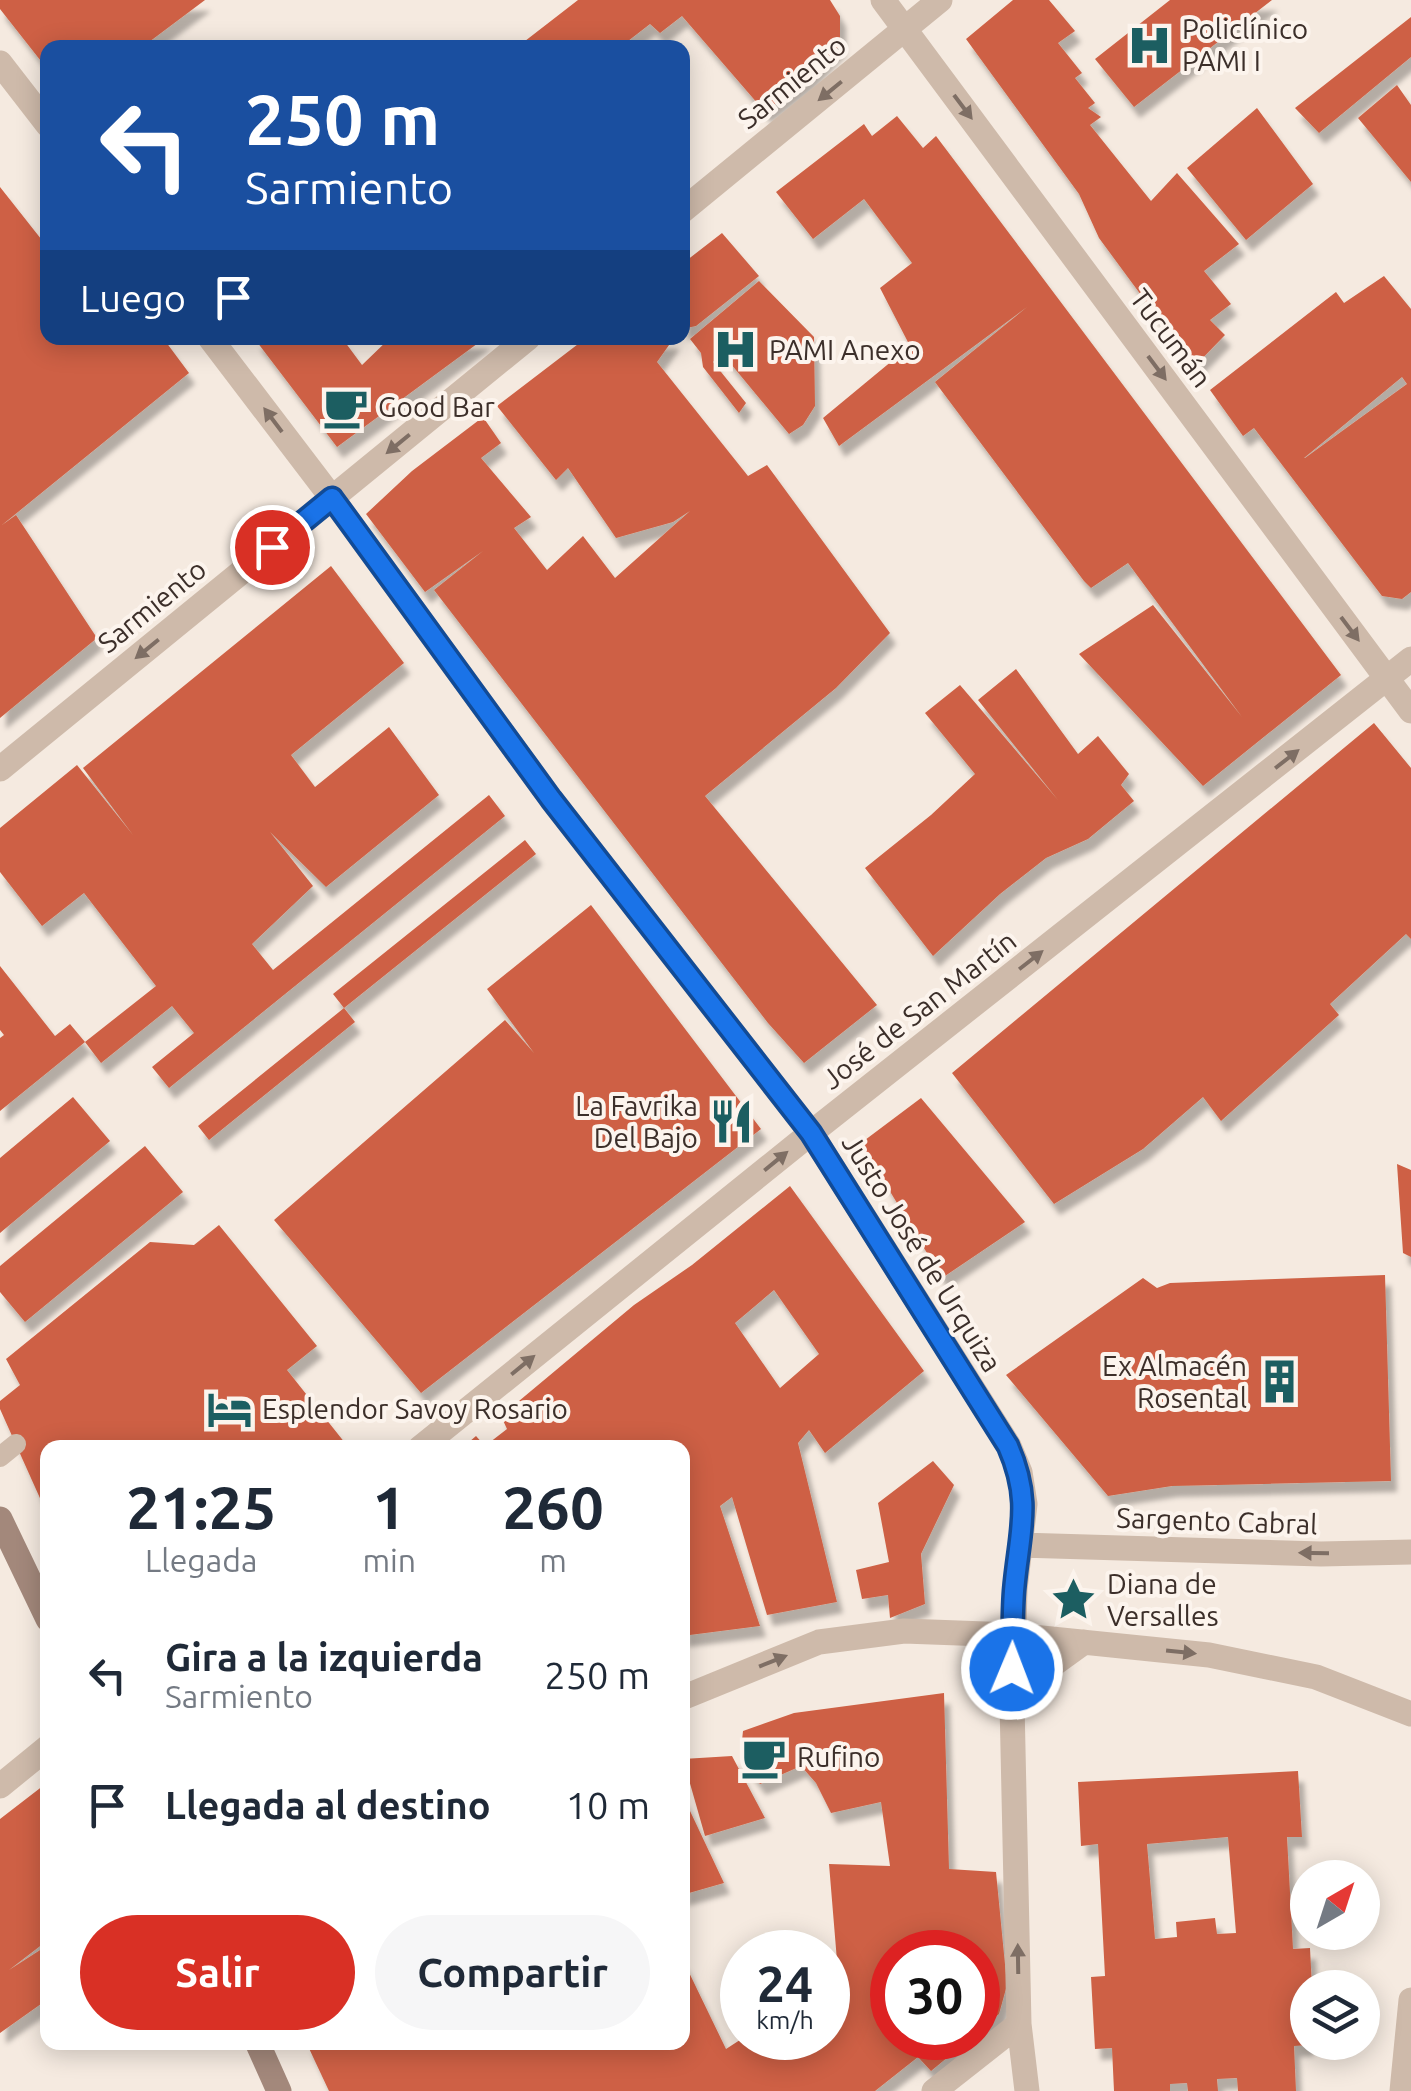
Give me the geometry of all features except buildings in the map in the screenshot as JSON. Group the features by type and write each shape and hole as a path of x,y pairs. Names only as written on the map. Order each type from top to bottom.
{"main road":[{"path":"0,1519 40,1602"},
{"path":"261,2050 279,2091"}],"street":[{"name":"Tucumán","path":"884,0 1411,711"},
{"name":"Sarmiento","path":"690,204 940,0"},
{"path":"0,63 40,115"},
{"name":"Justo José de Urquiza","path":"215,345 551,799 811,1133 1008,1446 1020,1472 1025,1504 1014,1589 1012,1703 1019,2024 1027,2091"},
{"name":"Sarmiento","path":"0,769 519,345"},
{"name":"José de San Martín","path":"430,1440 1411,659"},
{"name":"Sargento Cabral","path":"1020,1545 1321,1554 1411,1552"},
{"path":"966,1633 996,1611 1014,1589"},
{"path":"690,1695 819,1642 904,1631 1013,1634 1209,1655 1316,1677 1411,1714"},
{"path":"1012,1703 1048,1668 1084,1642"},
{"path":"0,1786 40,1754"},
{"path":"1402,2091 1411,2000"},
{"path":"934,2091 1019,2024"}],"place":[{"name":"Policlínico PAMI I","path":"1149,45"},
{"name":"PAMI Anexo","path":"736,350"},
{"name":"Good Bar","path":"345,407"},
{"name":"La Favrika Del Bajo","path":"731,1122"},
{"name":"Ex Almacén Rosental","path":"1280,1382"},
{"name":"Esplendor Savoy Rosario","path":"229,1409"},
{"name":"Diana de Versalles","path":"1074,1600"},
{"name":"Rufino","path":"764,1757"}],"route":[{"path":"272,547 332,498 551,799 811,1133 1008,1446 1020,1472 1025,1504 1014,1589 1012,1669"}]}
